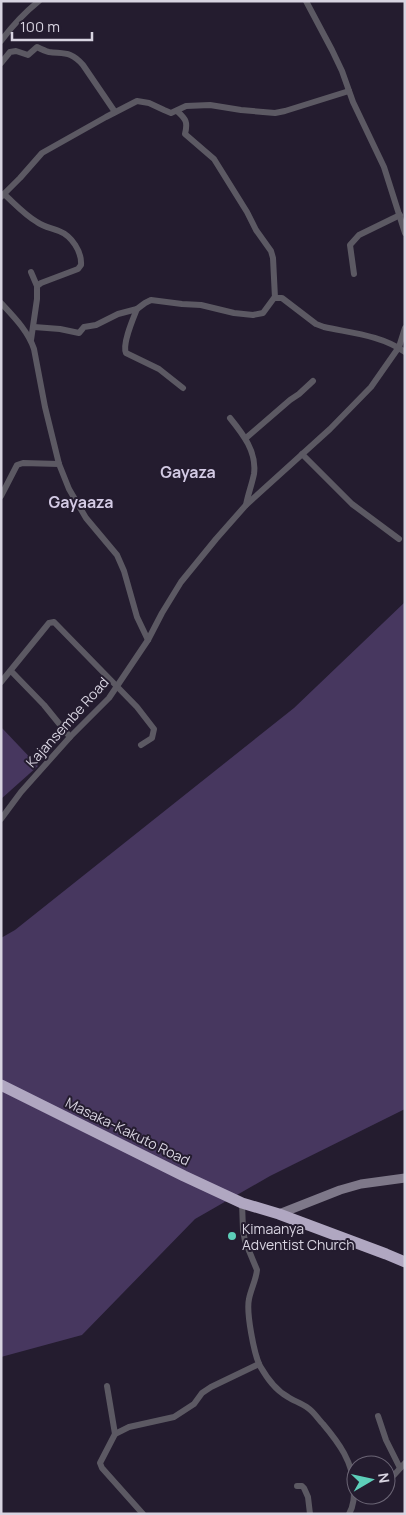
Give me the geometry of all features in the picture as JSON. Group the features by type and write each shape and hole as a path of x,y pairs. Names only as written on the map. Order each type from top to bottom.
{"highway":[{"name":"Masaka-Kakuto Road","path":"1,1084 242,1203 278,1214 405,1262"}],"street":[{"path":"1,41 13,24 39,1"},
{"path":"306,1 335,57 353,102 384,166 405,233"},
{"path":"1,63 10,52 16,51 28,55 37,47 49,52 61,52 69,55 83,65 115,112"},
{"path":"37,286 78,269 81,265 81,259 76,246 66,235 37,222 3,196 42,153 138,101 150,103 171,112 191,105 210,105 276,113 349,92"},
{"path":"34,327 79,333 84,327 137,309 145,303 156,300 201,305 234,313 259,315 266,311 275,298 273,258 270,251 214,159 184,134 187,128 186,120 177,111"},
{"path":"354,274 350,244 359,235 400,215"},
{"path":"31,340 34,327 37,286 32,272"},
{"path":"275,298 282,298 316,324 375,338 402,349"},
{"path":"1,303 19,322 31,340 36,354 45,407 59,464 69,489 86,518 116,556 124,571 136,617 148,640"},
{"path":"137,309 125,345 126,353 159,369 183,388"},
{"name":"Kajansembe Road","path":"1,819 70,737 109,698 148,640 162,612 181,582 246,504 330,429 370,387 402,349 405,328"},
{"path":"246,438 313,381"},
{"path":"230,418 250,445 254,472 246,504"},
{"path":"302,454 352,504 398,540"},
{"path":"1,496 17,465 23,463 59,464"},
{"path":"1,682 49,623 54,622 132,700 154,729 152,738 141,745"},
{"path":"11,670 44,705 70,737"},
{"path":"278,1214 360,1184 405,1178"},
{"path":"242,1203 245,1240 257,1265 248,1305 259,1364 275,1387 307,1407 332,1434 346,1456"},
{"path":"115,1434 129,1427 174,1417 194,1404 202,1393 211,1387 259,1364"},
{"path":"107,1386 115,1434 101,1461 101,1466 144,1514"},
{"path":"378,1416 386,1440 402,1465"},
{"path":"297,1486 302,1486 306,1490 310,1514"}],"shaded area":[{"path":"405,602 405,1109 270,1176 195,1219 82,1335 1,1357 1,938 15,930 294,708"},
{"path":"1,727 38,766 1,799"}],"place":[{"name":"Kimaanya Adventist Church","path":"232,1236"}],"district":[{"name":"Gayaza","path":"188,472"},
{"name":"Gayaaza","path":"81,502"}]}
